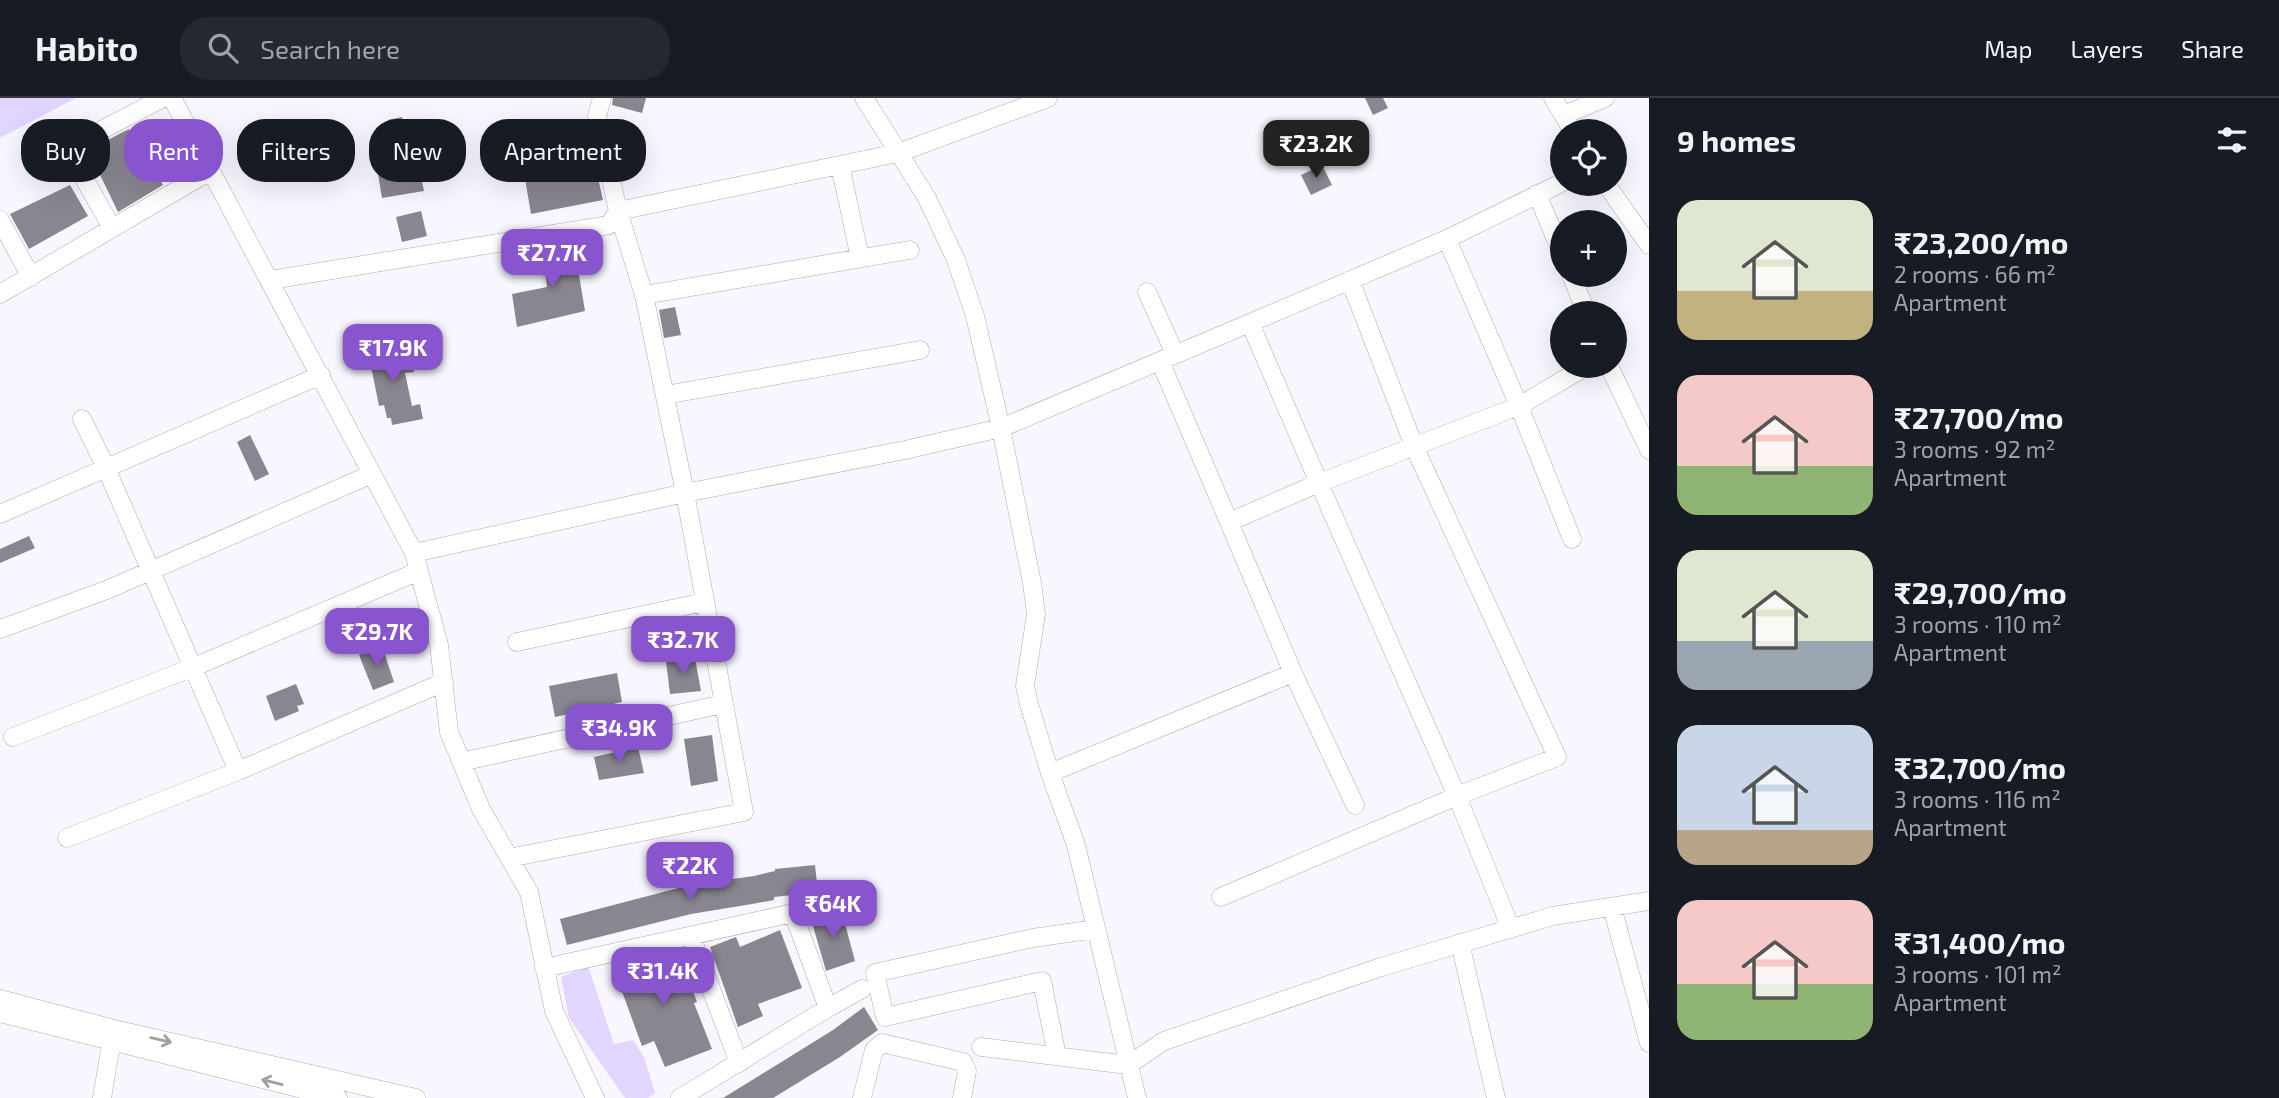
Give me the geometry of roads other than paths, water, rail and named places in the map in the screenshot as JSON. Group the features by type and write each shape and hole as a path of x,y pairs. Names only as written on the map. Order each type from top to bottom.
{"street":[{"path":"112,229 67,148 163,98"},
{"path":"172,98 183,119"},
{"path":"509,858 744,812 665,395 643,295 618,211 597,116 602,98"},
{"path":"864,98 927,198 956,260 975,316 1001,428 1036,614 1025,686 1050,773 1076,845 1137,1098"},
{"path":"270,281 586,231 609,225 618,211 898,153 1048,98"},
{"path":"1553,98 1566,119"},
{"path":"1574,119 1605,98"},
{"path":"840,165 860,258"},
{"path":"0,294 191,182"},
{"path":"216,182 414,553 439,645 449,732 481,809 529,892 554,1011 596,1098"},
{"path":"414,553 685,493 905,450 1001,428 1447,239 1550,188"},
{"path":"1537,194 1550,225"},
{"path":"1614,196 1649,244"},
{"path":"0,220 31,277"},
{"path":"1447,239 1520,406 1572,539"},
{"path":"643,295 911,250"},
{"path":"1222,897 1457,796 1557,757 1414,446 1350,280"},
{"path":"1147,292 1229,522 1293,673 1355,805"},
{"path":"1250,323 1457,796 1510,929"},
{"path":"665,395 920,350"},
{"path":"0,514 321,375"},
{"path":"1229,522 1319,483 1520,406 1567,378"},
{"path":"1615,378 1649,450"},
{"path":"82,419 239,771"},
{"path":"0,629 151,570 372,474"},
{"path":"13,737 194,667 419,572"},
{"path":"517,642 704,602"},
{"path":"1050,773 1293,673"},
{"path":"67,838 239,771 443,682"},
{"path":"461,762 723,704"},
{"path":"544,968 793,913 835,900"},
{"path":"981,1047 1128,1065 1164,1041 1381,967 1553,916 1649,901"},
{"path":"1612,907 1644,1007 1648,1036"},
{"path":"793,913 828,1008"},
{"path":"1057,1056 1042,981 885,1017 875,973 1033,938 1096,929"},
{"path":"691,936 739,1063"},
{"path":"1460,943 1496,1098"},
{"path":"680,1098 862,989"},
{"path":"0,999 112,1035 338,1098"},
{"path":"0,1013 416,1098"},
{"path":"102,1098 112,1035"},
{"path":"862,1098 874,1050 882,1043 963,1062 967,1072 962,1098"}]}
